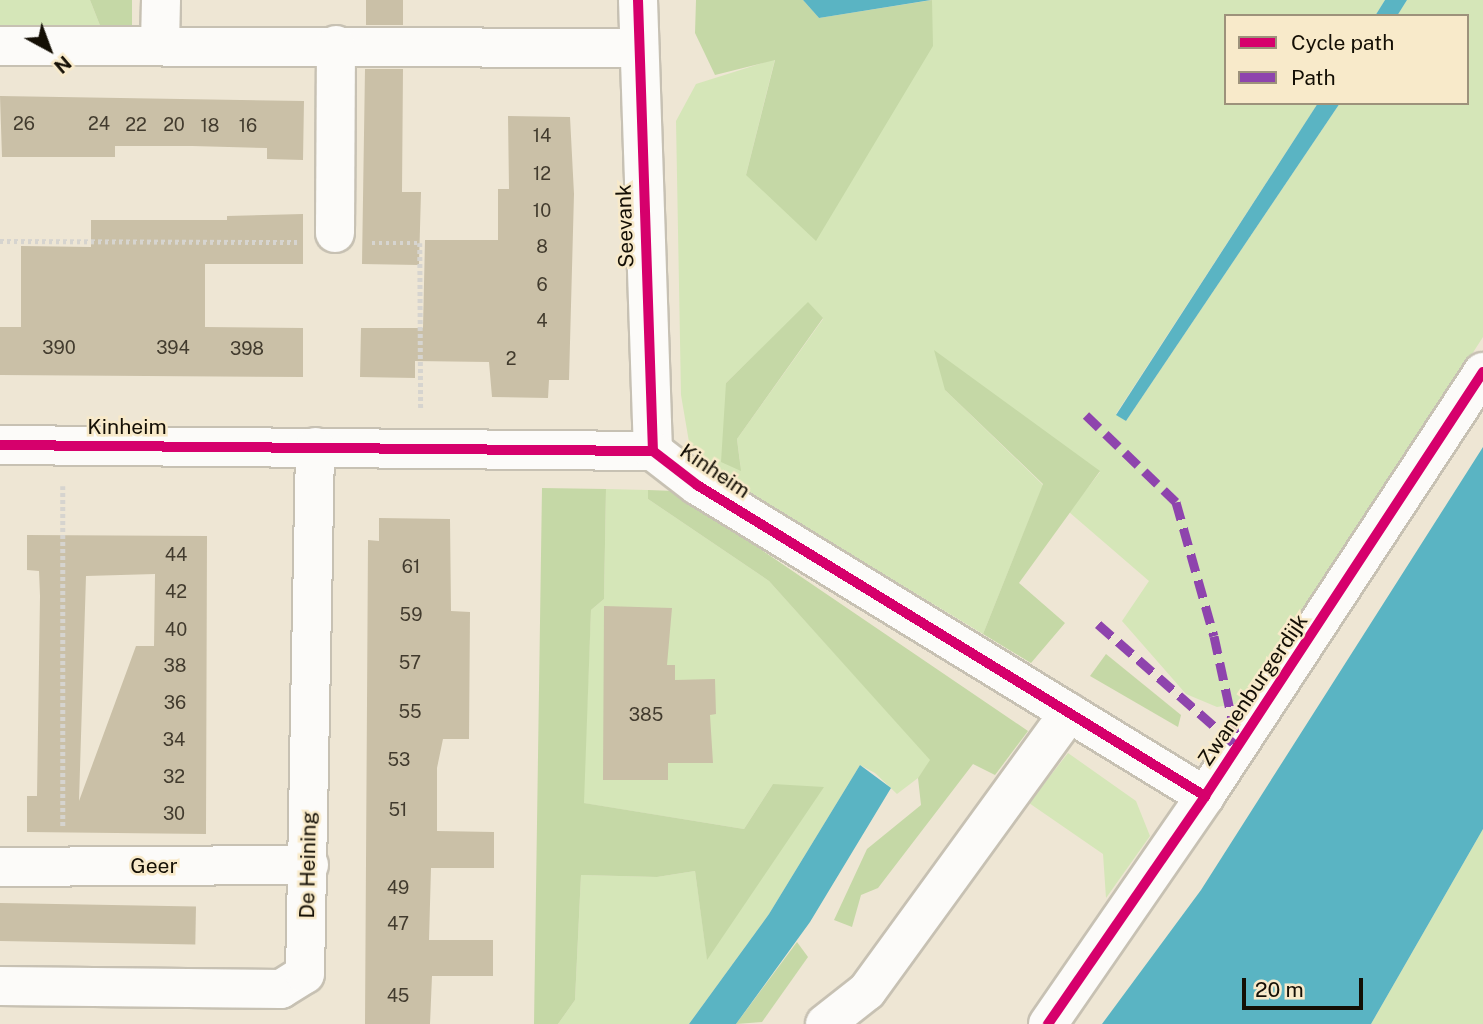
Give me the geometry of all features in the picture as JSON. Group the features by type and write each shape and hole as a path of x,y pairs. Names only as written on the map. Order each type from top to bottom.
{"street":[{"path":"160,44 161,0"},
{"name":"Seevank","path":"638,0 637,48 653,451"},
{"path":"0,46 160,44 637,48"},
{"path":"334,239 336,46"},
{"name":"Zwanenburgerdijk","path":"1048,1024 1205,796 1483,372"},
{"name":"Kinheim","path":"0,445 653,451 697,485 1205,796"},
{"name":"De Heining","path":"0,986 281,989 305,974 315,447"},
{"path":"825,1024 867,991 1069,713"},
{"name":"Geer","path":"0,867 309,865"}],"path":[{"path":"0,241 334,239 420,243 421,448"},
{"path":"63,446 64,866"}],"green space":[{"path":"0,0 90,0 103,33 0,32"},
{"path":"90,0 132,0 132,28 103,33"},
{"path":"696,0 803,0 819,18 932,0 933,46 816,241 746,175 775,60 715,75 695,33"},
{"path":"932,0 1385,0 1376,14 1224,14 1224,105 1317,105 1116,414 1126,421 1339,105 1469,105 1469,14 1398,14 1407,0 1483,0 1483,337 1248,702 1217,707 1186,694 1122,621 1149,581 1069,512 1100,472 945,390 1043,485 983,634 729,481 689,442 681,395 676,121 696,84 775,59 746,175 932,46","holes":["808,303 823,319 737,439 741,470 726,383"]},
{"path":"808,302 823,318 737,439 741,471 721,462 726,383"},
{"path":"934,350 1100,471 1019,583 1065,623 1031,663 983,634 1043,484 945,390"},
{"path":"542,488 606,489 604,599 591,610 584,803 744,829 773,784 824,787 707,960 695,871 657,877 581,875 575,1000 558,1024 534,1024"},
{"path":"606,489 648,490 648,499 769,581 931,760 918,778 897,794 875,773 860,765 769,914 689,1024 558,1024 575,1000 581,875 657,877 695,871 707,958 773,784 744,829 583,803 591,610 604,599"},
{"path":"648,490 675,491 1028,731 995,775 973,764 878,888 861,895 852,927 834,920 867,849 921,805 918,778 930,760 769,581 648,499"},
{"path":"1106,654 1181,715 1178,727 1090,676"},
{"path":"1068,753 1136,801 1150,836 1106,898 1103,854 1029,803"},
{"path":"1483,829 1483,1024 1371,1024"},
{"path":"797,942 808,957 762,1022 736,1024"}],"water":[{"path":"803,0 931,0 819,18"},
{"path":"1385,0 1407,0 1398,14 1376,14"},
{"path":"1317,105 1339,105 1126,421 1116,415"},
{"path":"1483,447 1483,829 1371,1024 1102,1024 1201,890"},
{"path":"860,765 891,788 810,922 736,1024 689,1024 769,914"}],"building":[{"path":"366,0 403,0 403,25 366,25"},
{"path":"365,69 403,69 402,192 421,192 419,265 362,264"},
{"path":"0,96 304,101 303,160 267,159 267,148 192,146 115,146 115,157 2,157"},
{"path":"508,116 570,117 574,194 569,380 549,380 548,398 492,397 489,362 415,361 415,378 360,377 361,328 423,328 425,240 498,240 498,189 509,189"},
{"path":"303,214 303,264 205,264 205,327 303,328 303,377 0,375 0,327 21,327 21,246 91,247 91,220 227,220 227,216"},
{"path":"379,518 450,519 451,611 470,612 469,739 443,739 437,768 437,831 494,832 494,868 431,868 429,940 493,940 493,976 432,976 430,1024 365,1024 368,540 379,541"},
{"path":"27,535 207,536 206,834 27,832 27,796 37,796 40,596 39,571 27,570","holes":["155,574 154,646 136,646 79,801 86,576"]},
{"path":"604,606 672,608 667,665 675,665 675,680 715,679 716,714 710,715 713,763 668,763 668,780 603,780"},
{"path":"0,903 196,906 195,944 0,941"}],"marked path":[{"path":"1086,415 1176,502 1214,636 1238,747"},
{"path":"1098,624 1238,747"}],"cycle path":[{"path":"638,0 653,451"},
{"path":"1048,1024 1205,796 1483,372"},
{"path":"0,445 653,451 697,485 1205,796"}]}
